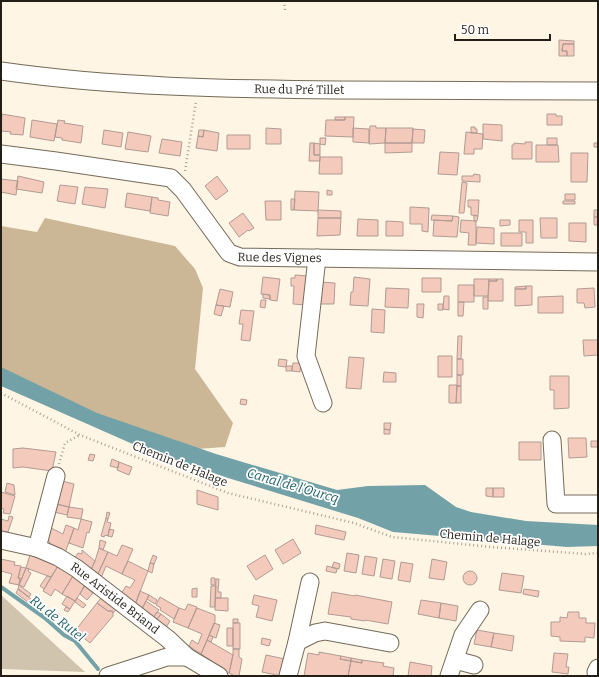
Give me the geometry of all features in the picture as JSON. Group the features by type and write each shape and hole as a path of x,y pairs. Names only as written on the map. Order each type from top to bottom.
{"street":[{"name":"Rue du Pré Tillet","path":"1,71 59,79 119,84 198,87 598,91"},
{"name":"Rue des Vignes","path":"1,154 171,178 183,190 229,253 240,257 598,262"},
{"path":"317,258 306,356 323,403"},
{"path":"552,440 556,504 598,504"},
{"path":"37,548 56,476"},
{"name":"Rue Aristide Briand","path":"1,540 37,548 58,557 76,568 168,639 187,656 219,676"},
{"path":"288,676 310,582"},
{"path":"449,676 463,635 480,610"},
{"path":"297,642 325,631 390,643"},
{"path":"108,676 167,657 187,656"},
{"path":"455,660 474,665"},
{"path":"597,676 596,672 598,668"}],"path":[{"path":"284,1 285,10"},
{"path":"183,190 198,87"},
{"name":"Chemin de Halage","path":"1,393 80,434 228,493 354,523 392,537 491,547 586,554 598,553"},
{"path":"56,476 65,443 80,434"}],"shaded area":[{"path":"45,218 175,246 195,269 203,288 195,369 233,423 225,447 183,450 1,373 1,226 37,232"},
{"path":"1,595 85,672 1,669"}],"water":[{"name":"Canal de l'Ourcq","path":"1,367 97,413 216,454 337,490 368,486 425,485 456,507 471,512 526,521 598,525 598,546 567,547 393,532 358,518 228,478 144,449 1,386"}],"building":[{"path":"559,40 574,41 574,44 563,44 562,51 567,51 567,56 559,56"},
{"path":"563,44 574,44 574,56 567,56 567,51 562,51"},
{"path":"2,114 25,118 23,135 10,134 11,132 1,131"},
{"path":"547,114 562,116 562,125 547,125"},
{"path":"335,117 345,117 345,120 335,120"},
{"path":"345,117 354,117 353,137 325,136 326,120 345,120"},
{"path":"32,120 57,124 54,141 30,137"},
{"path":"58,120 65,121 64,123 83,126 81,143 62,140 62,138 55,137"},
{"path":"483,124 502,125 502,141 483,139"},
{"path":"370,126 376,126 376,128 386,128 385,143 369,144"},
{"path":"471,127 475,127 475,129 477,129 477,133 471,133"},
{"path":"266,128 281,129 281,144 266,144"},
{"path":"353,128 369,129 369,143 353,142"},
{"path":"386,128 413,128 412,143 385,143"},
{"path":"413,129 425,130 424,143 412,143"},
{"path":"104,130 123,133 121,147 102,144"},
{"path":"199,130 204,130 203,137 198,136"},
{"path":"204,130 219,133 217,151 196,148 198,136 203,137"},
{"path":"128,132 151,136 148,152 125,149"},
{"path":"466,132 483,134 482,149 474,149 474,154 464,154"},
{"path":"227,135 250,135 250,149 227,149"},
{"path":"320,138 326,138 325,145 320,144"},
{"path":"547,138 557,138 557,145 547,145"},
{"path":"162,139 182,142 180,156 159,153"},
{"path":"525,142 532,142 532,159 512,159 512,145 514,145 514,143 525,144"},
{"path":"310,143 314,143 314,155 320,155 320,161 309,161"},
{"path":"314,143 320,144 320,155 314,155"},
{"path":"385,143 412,143 412,152 385,153"},
{"path":"594,143 598,143 598,147 594,147"},
{"path":"536,145 558,145 559,162 536,162"},
{"path":"440,152 459,153 457,175 438,174"},
{"path":"571,153 588,153 587,182 571,182"},
{"path":"320,157 342,157 342,174 319,174"},
{"path":"474,174 480,175 480,182 462,181 462,176 473,176"},
{"path":"18,176 44,182 42,193 16,189"},
{"path":"217,176 228,191 216,200 205,186"},
{"path":"1,179 18,181 16,195 1,192"},
{"path":"462,182 467,183 464,213 459,213"},
{"path":"60,185 78,187 75,204 57,201"},
{"path":"85,187 108,189 105,208 82,204"},
{"path":"327,190 332,191 332,195 327,195"},
{"path":"295,191 319,192 318,211 294,210"},
{"path":"127,193 152,197 150,211 125,207"},
{"path":"565,194 575,194 575,200 565,200"},
{"path":"152,197 158,198 158,200 170,202 168,216 150,213"},
{"path":"291,199 295,199 294,210 291,210"},
{"path":"468,200 479,200 478,216 471,215 471,207 468,207"},
{"path":"265,201 281,201 281,220 266,220"},
{"path":"563,201 575,201 575,204 563,204"},
{"path":"410,207 429,208 428,232 422,231 422,224 410,224"},
{"path":"318,210 341,211 341,218 318,218"},
{"path":"594,210 598,210 598,217 594,217"},
{"path":"243,213 254,228 249,231 248,230 239,237 229,223"},
{"path":"432,215 453,216 452,221 431,220"},
{"path":"474,215 478,216 477,221 474,221"},
{"path":"453,216 459,217 457,237 433,236 434,220 452,221"},
{"path":"594,217 598,217 597,225 594,225"},
{"path":"318,218 341,218 340,235 317,236"},
{"path":"540,218 557,218 557,238 541,238"},
{"path":"358,219 378,220 378,236 357,236"},
{"path":"461,220 476,221 476,245 468,245 469,233 460,232"},
{"path":"500,220 510,220 510,225 500,226"},
{"path":"519,220 533,220 533,243 526,243 526,232 519,232"},
{"path":"386,221 403,222 403,236 386,236"},
{"path":"569,223 586,223 586,242 569,241"},
{"path":"477,227 494,228 494,244 476,243"},
{"path":"501,233 522,233 522,246 501,246"},
{"path":"295,275 309,276 306,305 293,304 294,286 291,286 291,278 295,278"},
{"path":"263,277 280,279 277,301 270,300 270,295 261,294"},
{"path":"354,277 370,279 368,306 350,305"},
{"path":"422,278 441,278 441,292 422,292"},
{"path":"474,279 489,279 488,296 474,296"},
{"path":"489,279 497,279 497,281 489,281"},
{"path":"497,279 503,279 503,301 488,301 489,281 497,281"},
{"path":"320,282 335,283 334,304 319,304"},
{"path":"458,285 474,285 474,302 458,302"},
{"path":"526,286 526,289 515,289 515,287"},
{"path":"526,286 532,286 532,305 515,306 515,289 526,289"},
{"path":"386,288 409,289 408,308 385,307"},
{"path":"594,288 595,307 585,308 584,303 577,303 577,289"},
{"path":"220,289 233,292 230,307 216,305"},
{"path":"263,294 270,295 270,299 263,298"},
{"path":"444,296 449,296 449,310 443,309"},
{"path":"563,296 563,313 538,313 538,297"},
{"path":"483,297 488,297 488,309 483,309"},
{"path":"261,300 266,300 265,308 260,307"},
{"path":"458,302 464,302 463,316 458,316"},
{"path":"417,304 424,304 423,318 417,317"},
{"path":"438,304 443,304 443,310 438,310"},
{"path":"216,305 224,306 221,316 214,314"},
{"path":"372,309 385,310 384,333 371,332"},
{"path":"241,310 254,311 250,341 241,340 243,324 239,324"},
{"path":"458,336 462,336 461,359 457,359"},
{"path":"583,340 598,340 598,355 584,356"},
{"path":"438,356 452,356 452,377 438,377"},
{"path":"349,357 364,358 361,389 346,388"},
{"path":"279,359 287,360 286,367 278,366"},
{"path":"457,359 463,359 463,375 457,375"},
{"path":"293,363 301,363 300,372 292,371"},
{"path":"286,366 292,366 292,371 286,371"},
{"path":"384,372 396,373 396,382 383,382"},
{"path":"457,375 461,375 461,386 457,386"},
{"path":"550,376 569,376 569,408 554,409 554,390 550,390"},
{"path":"449,385 457,385 456,403 449,403"},
{"path":"457,386 461,386 461,403 456,403"},
{"path":"241,399 247,400 246,405 240,404"},
{"path":"384,423 391,423 390,430 384,429"},
{"path":"384,429 390,430 390,434 384,434"},
{"path":"568,438 586,438 587,457 569,458"},
{"path":"591,441 598,441 598,447 591,447"},
{"path":"519,442 541,442 541,460 519,460"},
{"path":"23,448 56,452 52,471 23,467 13,468 13,449"},
{"path":"90,454 95,455 93,461 88,460"},
{"path":"112,459 119,462 118,468 110,466"},
{"path":"119,462 132,467 129,475 117,470"},
{"path":"62,481 74,484 69,507 56,504"},
{"path":"7,483 14,485 15,495 5,492"},
{"path":"486,488 493,488 493,497 486,496"},
{"path":"493,488 504,488 504,497 493,497"},
{"path":"197,490 218,497 218,510 197,504"},
{"path":"1,492 15,496 10,514 3,513 4,509 1,508"},
{"path":"56,504 69,507 67,515 54,512"},
{"path":"69,507 83,509 81,519 67,517"},
{"path":"107,512 110,513 108,519 106,518"},
{"path":"9,516 13,517 8,532 1,531 1,519 8,521"},
{"path":"106,518 108,519 107,522 111,523 108,536 105,535 104,537 101,536"},
{"path":"81,519 92,522 89,533 87,532 83,548 69,543 74,528 78,530"},
{"path":"66,525 74,528 65,553 50,544 48,538 51,528 63,534"},
{"path":"316,525 346,532 344,540 315,534"},
{"path":"109,529 114,530 112,537 108,536"},
{"path":"293,539 301,553 283,564 275,550"},
{"path":"100,540 106,542 103,550 99,548"},
{"path":"122,545 133,549 122,574 106,566 101,578 97,576 108,552 117,556"},
{"path":"99,548 108,552 97,576 90,572"},
{"path":"82,550 95,561 90,572 74,559 78,553 82,554"},
{"path":"347,553 359,555 356,573 344,571"},
{"path":"30,555 58,566 51,577 26,568"},
{"path":"153,555 157,557 154,564 150,563"},
{"path":"265,555 273,569 256,580 247,566"},
{"path":"365,556 377,558 374,576 362,574"},
{"path":"1,559 15,562 14,565 21,566 18,578 20,578 19,585 9,583 12,574 1,571"},
{"path":"383,559 395,561 392,579 380,577"},
{"path":"432,559 447,562 444,580 429,578"},
{"path":"128,561 148,571 135,605 121,594 126,586 130,588 135,580 122,574"},
{"path":"334,562 340,564 339,569 332,567"},
{"path":"401,562 413,564 410,582 398,580"},
{"path":"150,563 154,564 152,573 148,571"},
{"path":"58,566 73,576 62,594 55,589 51,596 43,591"},
{"path":"327,566 337,569 336,573 326,571"},
{"path":"21,567 26,568 19,585 20,578 18,578"},
{"path":"26,568 29,569 28,571 31,573 24,587 19,585"},
{"path":"470,571 475,573 477,578 475,583 470,585 465,583 463,578 465,573"},
{"path":"502,573 524,576 521,593 499,590"},
{"path":"47,576 51,577 44,589 40,586"},
{"path":"73,576 85,586 75,601 62,594"},
{"path":"211,578 215,578 215,585 211,585"},
{"path":"216,579 219,579 218,592 221,592 221,598 215,598"},
{"path":"19,585 31,594 29,597 18,589"},
{"path":"84,586 93,593 87,600 80,594"},
{"path":"211,586 216,586 215,607 210,607"},
{"path":"197,588 197,597 192,597 192,589"},
{"path":"18,589 32,600 29,603 16,593"},
{"path":"524,589 539,591 538,597 523,594"},
{"path":"140,591 149,595 141,611 135,605"},
{"path":"332,592 392,602 388,624 328,614"},
{"path":"149,595 157,600 155,604 147,599"},
{"path":"254,595 277,600 272,621 256,617 259,606 252,604"},
{"path":"67,596 75,601 70,609 62,604"},
{"path":"160,597 179,608 174,619 160,610 161,608 156,605"},
{"path":"77,598 86,605 83,608 75,602"},
{"path":"101,598 116,610 113,613 97,603"},
{"path":"215,598 228,598 228,611 215,610"},
{"path":"421,600 441,603 439,618 418,614"},
{"path":"146,601 159,610 152,619 141,611"},
{"path":"97,603 108,611 113,611 113,616 90,643 75,631"},
{"path":"441,603 458,606 456,621 439,618"},
{"path":"188,604 197,607 188,628 173,622 179,608 185,610"},
{"path":"66,607 70,609 68,612 64,610"},
{"path":"197,608 215,615 215,622 201,654 189,646 192,640 198,644 202,634 188,628"},
{"path":"157,612 161,614 155,622 152,619"},
{"path":"568,612 579,612 579,618 586,618 586,623 595,623 594,638 585,637 585,642 560,641 560,637 551,636 551,622 560,622 560,617 567,618"},
{"path":"161,614 170,621 165,629 155,622"},
{"path":"233,619 238,619 238,623 233,623"},
{"path":"214,623 220,625 216,638 209,635"},
{"path":"233,623 240,623 240,649 233,649"},
{"path":"227,628 233,628 233,646 227,646"},
{"path":"477,630 494,633 491,647 474,644"},
{"path":"494,633 514,636 512,651 491,647"},
{"path":"209,635 213,637 211,642 207,640"},
{"path":"262,638 271,640 269,646 261,644"},
{"path":"207,640 233,655 229,673 201,654"},
{"path":"233,649 239,649 239,657 242,659 239,676 229,673"},
{"path":"319,652 341,656 340,659 351,661 348,676 304,676 308,653 319,655"},
{"path":"554,653 568,654 566,667 569,667 568,674 552,672"},
{"path":"266,655 285,659 281,676 262,672"},
{"path":"341,656 351,658 351,661 340,659"},
{"path":"351,658 362,660 362,663 351,661"},
{"path":"362,660 384,663 383,666 394,668 393,676 348,676 351,661 362,663"},
{"path":"410,662 432,666 431,676 408,676"}],"waterway":[{"name":"Ru de Rutel","path":"1,587 45,618 64,635 75,641 98,669"}]}
